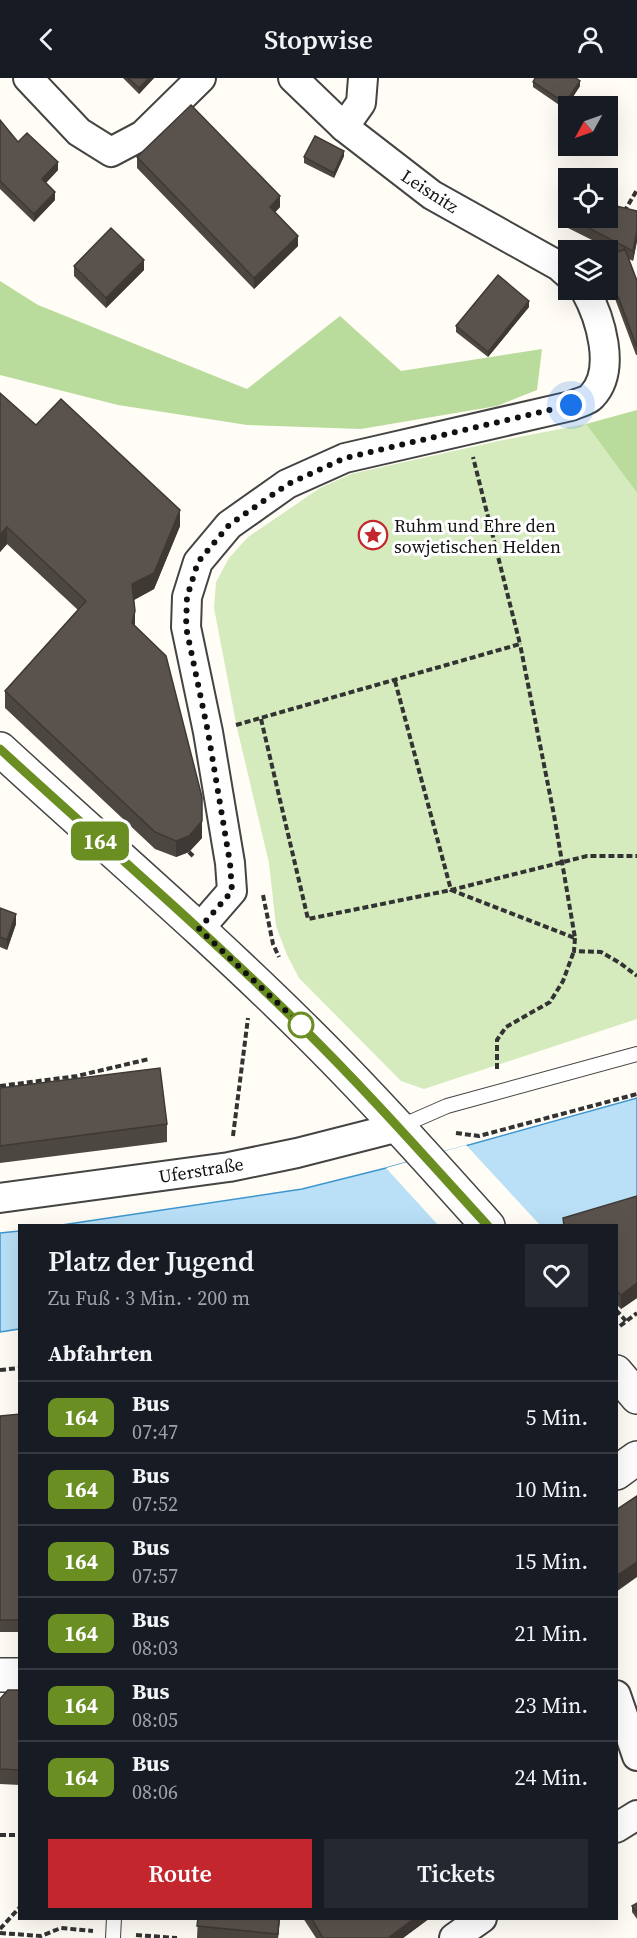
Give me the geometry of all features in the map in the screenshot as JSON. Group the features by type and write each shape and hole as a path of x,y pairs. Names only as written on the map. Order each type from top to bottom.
{"street":[{"path":"28,78 79,132 111,152 143,135 201,78"},
{"name":"Leisnitz","path":"293,78 344,127 432,195 558,265"},
{"path":"344,127 361,103 363,78"},
{"path":"199,929 232,891 230,863 208,732 186,627 187,597 198,562 229,525 288,484 345,458 560,408 592,397 604,374 605,345 590,300"},
{"path":"0,749 199,929 316,1040 399,1127 486,1224"},
{"name":"Uferstraße","path":"0,1198 229,1167 297,1153 399,1127"},
{"path":"618,1374 637,1397"},
{"path":"618,1472 637,1458"},
{"path":"0,1675 18,1675"},
{"path":"618,1701 637,1756"},
{"path":"618,1827 637,1815"},
{"path":"454,1938 479,1920"}],"lane":[{"path":"399,1127 437,1109 637,1054"},
{"path":"113,1938 114,1920"}],"path":[{"path":"619,221 637,190"},
{"path":"472,453 520,645 575,938 574,951 563,981 550,1002 506,1027 497,1040 496,1093"},
{"path":"208,732 520,645"},
{"path":"395,681 451,890"},
{"path":"261,719 308,919 451,890 587,856 637,856"},
{"path":"262,890 273,944 281,962"},
{"path":"451,890 575,938"},
{"path":"574,951 601,952 637,976"},
{"path":"233,1137 249,1009"},
{"path":"0,1086 77,1076 149,1059"},
{"path":"114,1067 116,1078"},
{"path":"77,1076 78,1084"},
{"path":"9,1085 10,1093"},
{"path":"456,1132 478,1136 637,1094"},
{"path":"618,1312 626,1321"},
{"path":"620,1326 637,1313"},
{"path":"0,1370 18,1368"},
{"path":"0,1835 18,1835"},
{"path":"6,1934 0,1931 18,1909"}],"green space":[{"path":"0,281 38,305 247,389 340,316 401,371 542,349 537,390 497,406 361,429 247,425 118,405 0,375"},
{"path":"637,410 637,493 586,424"},
{"path":"586,424 637,493 637,1019 424,1089 401,1081 299,978 287,955 276,926 269,863 237,728 214,608 216,582 229,558 248,537 320,488 351,474"}],"water":[{"path":"637,1098 637,1204 577,1224 68,1224 302,1189"},
{"path":"18,1231 18,1329 0,1332 0,1233"}],"pier":[{"path":"466,1145 539,1224 437,1224 386,1168"}],"building":[{"path":"128,78 149,78 139,88"},
{"path":"535,78 576,78 580,81 570,96 558,96 558,98 533,82"},
{"path":"191,105 280,196 270,207 298,236 254,278 137,157"},
{"path":"0,120 18,142 27,133 58,162 42,179 55,192 34,214 0,181"},
{"path":"315,136 344,151 334,173 304,157"},
{"path":"618,206 637,211 637,231 633,251 618,243 618,240 612,240 588,228 618,228"},
{"path":"111,228 144,260 106,298 74,266"},
{"path":"625,249 637,281 637,345 618,296 618,252"},
{"path":"498,275 529,301 488,352 456,326"},
{"path":"0,393 36,425 61,399 180,510 154,573 132,584 135,611 132,623 166,656 202,797 202,821 189,836 176,841 155,832 5,691 86,601 7,527 0,535"},
{"path":"0,908 16,914 7,940 0,937"},
{"path":"160,1068 167,1124 0,1146 0,1088"},
{"path":"637,1196 637,1283 621,1295 618,1292 618,1224 564,1224 563,1218"},
{"path":"18,1414 18,1620 0,1620 0,1416"},
{"path":"637,1496 637,1562 618,1575 618,1509"},
{"path":"8,1690 18,1690 18,1770 0,1769 0,1699"},
{"path":"637,1903 637,1913 632,1906"},
{"path":"198,1920 279,1920 278,1934 197,1926"},
{"path":"312,1920 412,1920 388,1938 323,1938"}],"bus line":[{"name":"164","path":"0,749 300,1024 339,1063 486,1224"}],"place":[{"name":"Ruhm und Ehre den sowjetischen Helden","path":"373,535"}],"route":[{"path":"301,1025 199,929 232,891 230,863 208,732 186,627 187,597 198,562 229,525 288,484 345,458 571,405"}]}
